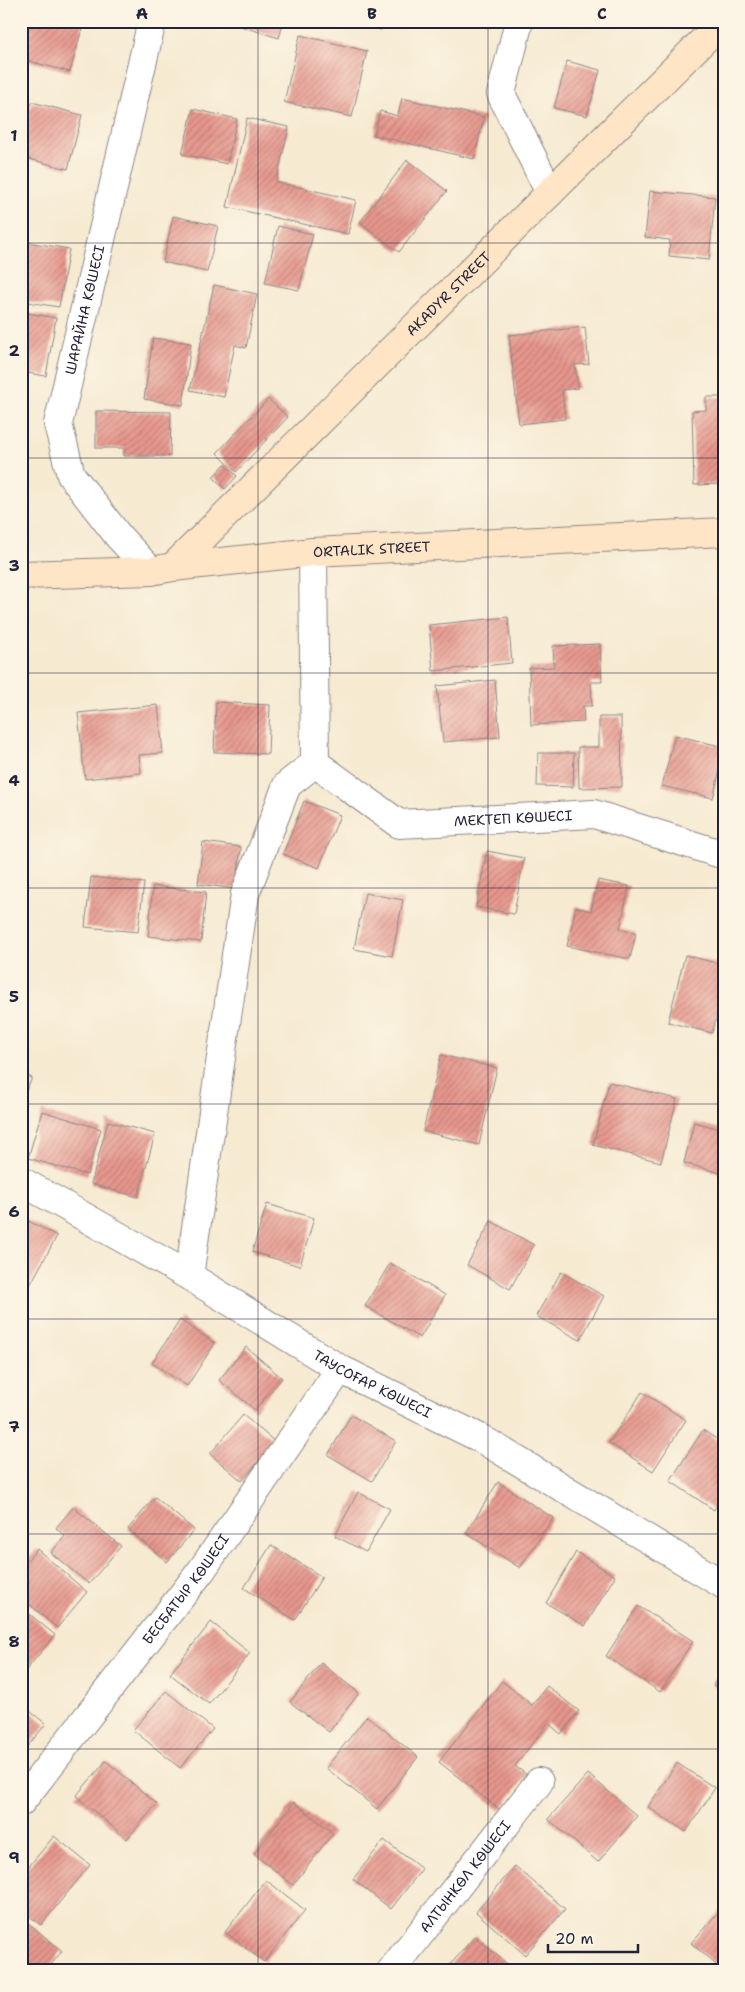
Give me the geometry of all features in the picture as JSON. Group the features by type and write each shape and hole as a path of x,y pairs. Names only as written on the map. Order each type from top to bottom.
{"street":[{"name":"ШАРАЙНА КӨШЕСІ","path":"152,21 58,424 71,475 119,537 162,569"},
{"path":"519,21 501,94 550,193"},
{"name":"AKADYR STREET","path":"162,569 550,193 723,21"},
{"name":"ORTALIK STREET","path":"21,575 162,569 313,552 724,532"},
{"path":"189,1276 245,894 287,786 315,763 313,552"},
{"name":"МЕКТЕП КӨШЕСІ","path":"315,763 399,824 594,814 724,855"},
{"name":"ТАУCОҒАР КӨШЕСІ","path":"21,1182 189,1276 340,1369 480,1438 724,1585"},
{"name":"БЕСБАТЫР КӨШЕСІ","path":"21,1802 201,1571 340,1369"},
{"name":"АЛТЫНКӨЛ КӨШЕСІ","path":"391,1971 539,1782"}],"building":[{"path":"30,21 84,21 70,72 21,59 21,52"},
{"path":"224,21 284,21 279,38"},
{"path":"347,21 383,21 381,30"},
{"path":"300,35 367,51 352,117 284,102"},
{"path":"567,61 600,70 587,116 554,108"},
{"path":"402,98 484,117 474,159 374,135 380,111 398,116"},
{"path":"32,102 82,115 68,169 21,157 21,142"},
{"path":"193,109 237,119 227,164 182,154"},
{"path":"247,118 289,127 276,182 356,200 348,234 227,207"},
{"path":"407,160 447,191 399,252 360,222"},
{"path":"650,191 715,197 709,260 669,256 670,240 645,237"},
{"path":"173,216 218,226 207,272 163,262"},
{"path":"278,226 313,234 299,290 265,283"},
{"path":"21,241 69,249 59,307 21,301"},
{"path":"214,285 257,294 246,348 235,345 224,397 190,390"},
{"path":"21,312 56,318 46,376 21,372"},
{"path":"585,327 589,364 575,365 578,388 562,390 565,419 519,424 509,335"},
{"path":"153,338 191,343 183,405 144,399"},
{"path":"706,397 724,397 724,484 694,485 692,411 706,410"},
{"path":"268,399 288,417 236,472 217,453"},
{"path":"96,411 171,412 170,456 124,456 124,448 96,448"},
{"path":"225,464 237,476 225,489 213,477"},
{"path":"719,608 724,608 724,645 722,645"},
{"path":"508,617 512,663 433,671 429,625"},
{"path":"600,644 602,682 591,682 592,706 583,706 584,722 531,725 529,668 554,667 553,646"},
{"path":"495,680 500,737 443,742 437,686"},
{"path":"216,702 270,705 268,754 214,752"},
{"path":"158,705 163,753 139,755 141,773 85,779 78,713"},
{"path":"599,717 621,717 622,787 579,788 578,747 599,747"},
{"path":"675,735 724,747 713,798 662,786"},
{"path":"538,753 574,753 573,787 537,786"},
{"path":"304,801 340,815 319,868 283,854"},
{"path":"203,842 241,847 236,889 198,884"},
{"path":"487,851 524,858 514,914 476,907"},
{"path":"91,877 144,883 138,932 85,927"},
{"path":"598,880 629,886 620,929 636,933 630,959 567,946 576,907 591,911"},
{"path":"153,886 206,892 201,942 148,936"},
{"path":"365,893 403,900 392,956 354,949"},
{"path":"685,955 724,965 724,989 712,1033 668,1022"},
{"path":"441,1055 497,1068 479,1145 423,1131"},
{"path":"21,1073 32,1078 21,1101"},
{"path":"609,1082 677,1099 661,1162 593,1145"},
{"path":"42,1111 101,1129 87,1175 28,1158"},
{"path":"108,1121 155,1134 138,1197 91,1184"},
{"path":"694,1122 724,1130 724,1174 684,1163"},
{"path":"267,1204 314,1218 300,1266 252,1252"},
{"path":"21,1217 57,1236 30,1285 21,1281"},
{"path":"491,1221 534,1245 510,1289 467,1265"},
{"path":"390,1263 445,1295 420,1338 365,1306"},
{"path":"561,1272 604,1296 580,1340 536,1316"},
{"path":"180,1320 215,1343 187,1386 152,1363"},
{"path":"246,1347 282,1378 255,1410 219,1380"},
{"path":"642,1392 686,1420 653,1471 609,1443"},
{"path":"243,1415 275,1442 242,1481 210,1454"},
{"path":"351,1415 396,1441 372,1481 328,1455"},
{"path":"703,1430 724,1444 724,1494 714,1510 670,1481"},
{"path":"498,1482 553,1518 520,1568 466,1533"},
{"path":"358,1492 390,1509 366,1552 335,1536"},
{"path":"155,1497 194,1530 167,1562 128,1529"},
{"path":"73,1507 121,1546 89,1584 51,1553 65,1536 56,1528"},
{"path":"271,1545 322,1577 295,1620 244,1588"},
{"path":"37,1549 87,1592 57,1628 21,1597 21,1567"},
{"path":"576,1552 615,1576 585,1626 546,1603"},
{"path":"638,1606 693,1641 660,1692 606,1656"},
{"path":"21,1607 55,1635 21,1676"},
{"path":"211,1622 250,1653 209,1704 170,1674"},
{"path":"321,1663 359,1693 329,1732 290,1702"},
{"path":"724,1667 724,1692 713,1685"},
{"path":"502,1681 532,1705 547,1686 579,1711 561,1734 548,1723 515,1766 527,1775 500,1810 439,1762"},
{"path":"166,1691 213,1729 180,1768 133,1730"},
{"path":"21,1704 46,1724 21,1754"},
{"path":"367,1716 418,1757 377,1809 326,1768"},
{"path":"106,1761 157,1804 127,1839 76,1796"},
{"path":"677,1763 715,1788 686,1832 648,1807"},
{"path":"588,1774 637,1816 598,1862 548,1819"},
{"path":"294,1802 333,1833 293,1885 254,1854"},
{"path":"54,1836 90,1865 41,1925 21,1910 21,1876"},
{"path":"384,1840 422,1869 391,1909 353,1879"},
{"path":"515,1866 565,1909 525,1955 476,1912"},
{"path":"266,1880 305,1910 264,1962 225,1932"},
{"path":"724,1906 724,1971 723,1971 691,1943"},
{"path":"21,1917 62,1951 46,1971 21,1971"},
{"path":"475,1936 515,1971 445,1971"}]}
